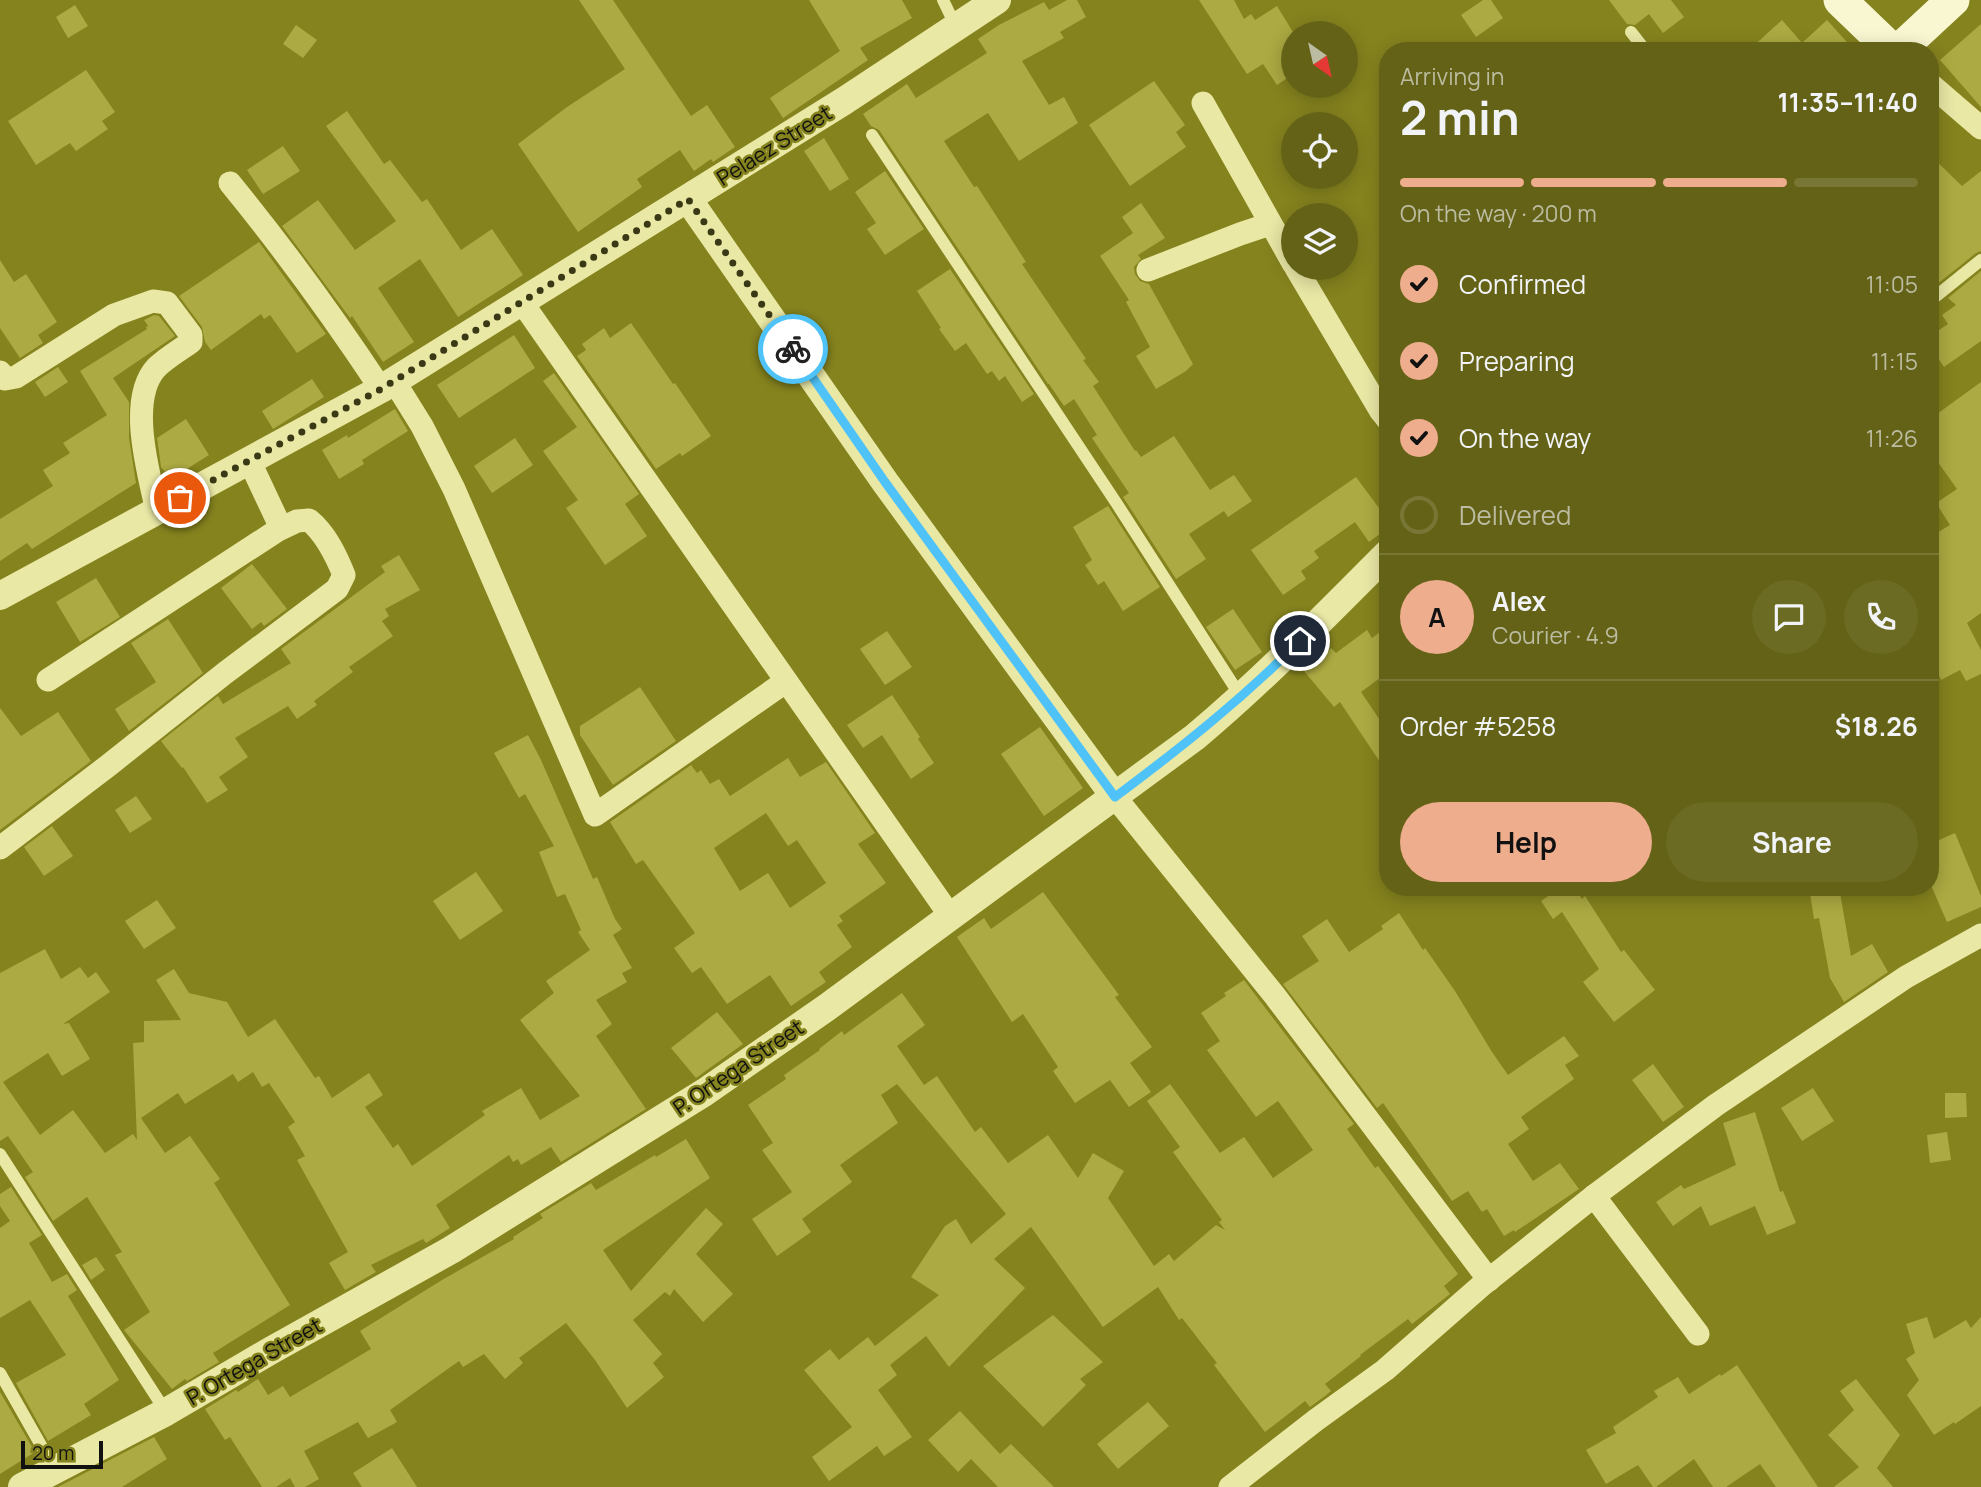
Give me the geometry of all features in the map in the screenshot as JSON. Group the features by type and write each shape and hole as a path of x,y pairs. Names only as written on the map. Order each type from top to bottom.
{"main road":[{"path":"1840,0 1885,42"},
{"path":"1905,42 1953,0"}],"street":[{"name":"Pelaez Street","path":"0,596 387,385 688,199 997,0"},
{"path":"1939,92 1981,128"},
{"path":"1203,103 1281,243"},
{"path":"230,183 327,310 422,426 454,489 595,815 786,682"},
{"path":"688,199 885,482 1115,797 1275,996 1489,1280"},
{"path":"1148,270 1270,224"},
{"path":"1303,280 1379,408"},
{"path":"0,372 5,379 16,377 114,315 153,300 167,303 191,335 191,342 156,369 145,387 142,410 144,449 157,511"},
{"path":"521,301 951,917"},
{"path":"249,460 281,528"},
{"path":"0,848 337,589 344,575 316,526 309,520 297,521 281,528 48,680"},
{"name":"P. Ortega Street","path":"22,1487 58,1478 271,1351 451,1250 705,1092 951,917 1195,737 1242,697 1379,562"},
{"path":"1230,1487 1384,1370 1489,1280 1594,1196 1716,1105 1906,977 1981,935"},
{"path":"1594,1196 1698,1334"}],"lane":[{"path":"943,0 956,28"},
{"path":"1631,32 1639,42"},
{"path":"872,135 1242,697"},
{"path":"1939,294 1981,260"},
{"path":"0,1154 166,1412"},
{"path":"0,1373 58,1478"}],"building":[{"path":"579,0 613,0 691,116 707,105 735,147 694,171 680,150 637,179 642,187 578,232 518,144 567,107 625,69"},
{"path":"809,0 902,0 912,18 860,48 868,60 783,118 770,98 840,51"},
{"path":"1067,0 1077,0 1086,17 1060,32 1064,38 1022,61 1049,105 1064,97 1078,123 1019,161 988,113 944,141 974,187 977,186 1026,262 1022,264 1086,359 1083,360 1099,382 1093,386 1135,451 1141,457 1174,436 1210,490 1234,475 1252,501 1228,517 1224,511 1189,534 1206,559 1176,579 1123,497 1129,493 1092,438 1097,435 1074,399 1064,406 879,130 871,126 863,114 907,84 916,98 987,53 978,39 999,25 1044,2 1049,10"},
{"path":"1199,0 1234,0 1244,19 1251,14 1255,20 1277,6 1286,21 1281,21 1281,82 1277,85 1263,64 1247,74"},
{"path":"1483,0 1491,0 1503,18 1476,37 1461,15"},
{"path":"1609,0 1671,0 1684,17 1663,33 1649,14 1635,25 1627,24"},
{"path":"75,5 88,26 68,38 56,17"},
{"path":"1782,20 1801,42 1758,42"},
{"path":"1827,20 1847,42 1803,42"},
{"path":"1981,24 1981,107 1940,60"},
{"path":"296,25 317,40 303,58 283,44"},
{"path":"86,70 115,112 102,121 108,129 76,151 70,143 36,165 8,121"},
{"path":"1154,81 1185,125 1176,132 1186,147 1130,186 1089,125"},
{"path":"347,111 384,164 390,160 422,202 427,199 461,250 492,229 523,275 458,317 420,259 378,288 414,342 383,362 352,316 350,318 282,226 318,200 355,250 396,221 326,126"},
{"path":"824,138 849,179 830,191 804,151"},
{"path":"283,146 300,171 263,194 247,170"},
{"path":"1939,164 1962,186 1981,171 1981,251 1939,283"},
{"path":"885,171 924,229 885,255 867,229 876,223 855,192"},
{"path":"1141,203 1165,238 1138,255 1141,259 1134,267 1135,274 1140,281 1149,284 1193,364 1156,389 1136,356 1150,347 1126,302 1129,300 1100,256 1133,233 1122,217"},
{"path":"259,242 326,334 297,353 270,315 264,319 261,314 211,350 205,342 202,327 179,296"},
{"path":"0,260 14,282 26,274 57,322 38,335 43,343 20,358 0,328"},
{"path":"950,269 1034,394 1022,402 1005,376 999,381 992,371 987,374 966,343 955,351 917,291"},
{"path":"1981,271 1981,341 1944,367 1939,360 1939,330 1948,324 1942,315 1956,305 1948,298"},
{"path":"154,315 159,316 175,336 113,378 129,402 129,438 136,483 32,549 27,543 0,561 0,519 53,486 43,470 70,453 63,443 107,415 80,371 147,329 144,320"},
{"path":"631,323 711,436 682,456 680,453 656,469 577,356 586,350 582,344 604,328 610,338"},
{"path":"514,335 535,368 459,418 437,385"},
{"path":"58,367 68,382 45,397 35,382"},
{"path":"554,373 639,494 625,504 647,536 605,565 566,508 578,500 543,451 577,427 543,381"},
{"path":"312,379 324,397 273,429 262,411"},
{"path":"1981,382 1981,613 1967,623 1981,650 1981,674 1966,681 1960,670 1941,680 1939,675 1939,532 1950,525 1939,508 1939,501 1957,489 1939,464 1939,412"},
{"path":"395,409 408,431 362,460 364,464 339,479 322,450 347,435 348,438"},
{"path":"186,419 209,455 171,479 161,467 157,438"},
{"path":"515,438 533,465 492,493 474,466"},
{"path":"1356,477 1379,508 1379,535 1369,542 1355,522 1314,551 1319,558 1301,571 1306,579 1283,595 1251,550"},
{"path":"1108,506 1160,587 1123,611 1104,581 1098,585 1085,565 1092,560 1073,527"},
{"path":"399,555 420,590 385,609 389,616 382,621 393,636 349,667 353,672 314,701 317,705 297,719 288,706 235,738 248,757 219,777 228,790 207,803 183,767 161,741 218,696 223,704 291,663 281,649 385,572 381,566"},
{"path":"252,564 287,609 264,626 261,622 252,629 221,588"},
{"path":"96,578 120,617 80,642 56,602"},
{"path":"1233,609 1262,652 1235,670 1206,627"},
{"path":"168,619 203,673 129,731 115,709 156,682 131,643"},
{"path":"1367,630 1372,638 1379,633 1379,679 1361,692 1379,719 1379,760 1340,702 1334,707 1304,671 1331,648 1336,653"},
{"path":"887,631 912,667 885,685 860,649"},
{"path":"640,687 676,741 613,785 580,735 580,726"},
{"path":"892,695 934,763 911,779 882,735 863,748 847,725"},
{"path":"0,708 21,736 58,712 91,761 0,830"},
{"path":"1040,727 1083,788 1044,816 1001,754"},
{"path":"528,735 593,879 597,877 622,929 613,935 632,968 622,973 627,982 596,1000 612,1024 596,1036 646,1109 561,1162 551,1147 521,1165 518,1159 513,1162 509,1155 436,1205 450,1228 426,1243 423,1239 371,1265 376,1272 345,1290 329,1263 348,1252 297,1160 305,1156 288,1127 295,1122 269,1083 262,1087 253,1072 238,1082 233,1074 185,1104 178,1093 141,1118 165,1153 190,1136 220,1179 214,1183 290,1305 213,1353 219,1362 187,1381 185,1379 172,1389 124,1330 150,1312 115,1255 122,1252 87,1197 53,1221 25,1177 33,1172 8,1136 0,1141 0,973 45,949 61,979 80,967 88,978 96,972 110,992 63,1024 69,1023 90,1059 62,1076 48,1053 3,1082 40,1135 73,1110 105,1153 133,1134 137,1140 133,1043 144,1042 144,1021 181,1020 156,980 174,969 189,993 227,1002 248,1037 275,1019 315,1078 319,1076 332,1098 369,1073 383,1095 365,1107 393,1148 398,1144 412,1166 485,1115 482,1111 521,1088 540,1120 580,1096 520,1020 554,993 546,981 590,950 578,932 581,930 565,894 557,897 539,852 554,846 525,794 519,798 494,753"},
{"path":"788,758 800,777 826,762 875,833 858,844 886,883 839,916 843,921 837,925 852,947 819,972 826,982 791,1006 770,975 727,1004 701,967 692,973 674,948 695,933 643,860 636,864 610,822 691,765 697,773 701,770 710,784 719,779 730,796","holes":["766,813 788,846 797,840 826,883 790,908 768,873 740,891 714,848"]},
{"path":"136,796 152,819 130,833 115,810"},
{"path":"52,826 73,856 44,876 24,847"},
{"path":"1955,833 1981,896 1981,907 1947,922 1936,896 1939,896 1939,840"},
{"path":"476,872 503,911 460,940 433,901"},
{"path":"1043,892 1119,995 1115,997 1152,1047 1130,1063 1151,1092 1129,1107 1110,1080 1075,1103 1053,1071 1058,1067 1023,1014 1012,1022 957,937 984,918 991,929"},
{"path":"1548,896 1580,896 1582,899 1585,896 1621,952 1624,950 1655,990 1614,1022 1583,982 1599,969 1562,912 1553,919 1541,901"},
{"path":"1810,896 1841,896 1851,956 1872,944 1888,972 1844,1002 1830,978 1819,918 1814,919"},
{"path":"157,900 176,928 144,949 125,921"},
{"path":"1399,913 1455,991 1508,1075 1564,1036 1579,1056 1565,1065 1574,1079 1521,1117 1529,1129 1508,1144 1533,1181 1560,1163 1579,1189 1515,1232 1514,1230 1504,1236 1487,1209 1482,1212 1468,1191 1452,1201 1383,1103 1377,1108 1283,984 1319,961 1302,936 1327,919 1349,952 1383,929 1381,926"},
{"path":"1244,980 1354,1124 1347,1129 1375,1168 1378,1166 1458,1274 1444,1286 1450,1294 1412,1324 1408,1319 1360,1355 1325,1384 1331,1391 1325,1396 1310,1407 1305,1401 1265,1432 1214,1365 1217,1363 1182,1318 1179,1320 1158,1287 1103,1327 1031,1227 994,1259 1025,1288 949,1367 926,1336 890,1365 897,1375 878,1390 912,1437 884,1456 877,1446 829,1481 812,1457 852,1427 804,1370 830,1349 839,1360 868,1337 875,1346 939,1295 911,1277 945,1226 956,1219 971,1244 1006,1214 897,1084 881,1095 898,1123 840,1165 852,1182 802,1219 811,1232 777,1256 752,1219 792,1192 762,1150 773,1143 748,1105 786,1079 784,1075 842,1031 844,1035 902,993 925,1025 897,1046 924,1085 937,1076 975,1132 981,1127 1008,1163 1048,1135 1078,1178 1093,1153 1124,1171 1108,1198 1154,1266 1169,1254 1174,1261 1216,1225 1225,1230 1219,1222 1222,1220 1173,1152 1180,1147 1147,1101 1170,1084 1220,1153 1244,1137 1273,1178 1313,1150 1278,1101 1256,1117 1207,1050 1220,1041 1201,1013"},
{"path":"717,1012 743,1044 696,1078 671,1048"},
{"path":"1653,1064 1684,1107 1663,1122 1632,1080"},
{"path":"1813,1088 1834,1121 1802,1141 1781,1108"},
{"path":"1945,1093 1966,1093 1967,1117 1945,1118"},
{"path":"1755,1112 1780,1192 1783,1191 1796,1223 1767,1235 1755,1206 1710,1226 1701,1206 1673,1226 1656,1202 1681,1185 1684,1189 1736,1165 1723,1123"},
{"path":"1947,1132 1951,1160 1930,1163 1927,1135"},
{"path":"686,1139 710,1178 603,1250 631,1291 706,1208 723,1224 696,1254 733,1294 703,1322 674,1289 670,1296 665,1292 633,1320 662,1354 653,1363 664,1377 627,1408 566,1323 519,1358 523,1363 505,1379 484,1354 463,1367 459,1361 390,1410 397,1422 368,1438 358,1422 304,1451 319,1479 305,1487 295,1487 290,1478 276,1487 262,1487 230,1437 225,1440 205,1409 258,1379 268,1395 283,1386 290,1397 371,1349 360,1331 514,1239 513,1237 543,1218 540,1214 591,1183 596,1190"},
{"path":"11,1187 42,1235 29,1243 52,1282 67,1274 77,1290 68,1296 119,1380 84,1404 91,1415 48,1441 16,1383 66,1355 30,1300 0,1318 0,1228 10,1221 0,1206 0,1194"},
{"path":"96,1257 105,1270 91,1280 82,1265"},
{"path":"1053,1315 1103,1362 1080,1379 1086,1385 1043,1427 983,1366"},
{"path":"1927,1317 1934,1339 1966,1320 1971,1328 1981,1317 1981,1406 1934,1435 1907,1395 1919,1380 1906,1359 1915,1353 1906,1324"},
{"path":"1737,1365 1818,1487 1776,1487 1760,1464 1726,1487 1713,1487 1694,1459 1656,1487 1653,1487 1638,1465 1606,1484 1586,1450 1616,1433 1613,1427 1658,1397 1654,1391 1678,1377 1689,1394"},
{"path":"1856,1379 1900,1435 1877,1468 1893,1487 1834,1487 1859,1467 1828,1435 1854,1410 1840,1391"},
{"path":"0,1392 35,1452 0,1474"},
{"path":"1148,1402 1169,1426 1118,1469 1097,1444"},
{"path":"960,1411 1000,1454 1011,1444 1054,1487 998,1487 971,1459 958,1472 928,1440"},
{"path":"154,1437 167,1459 122,1487 58,1487"},
{"path":"392,1448 417,1487 362,1487 353,1473"}],"way so far":[{"path":"180,498 381,389 688,199 793,349"}],"route":[{"path":"793,349 885,482 1115,797 1195,737 1242,697 1300,641"}]}
